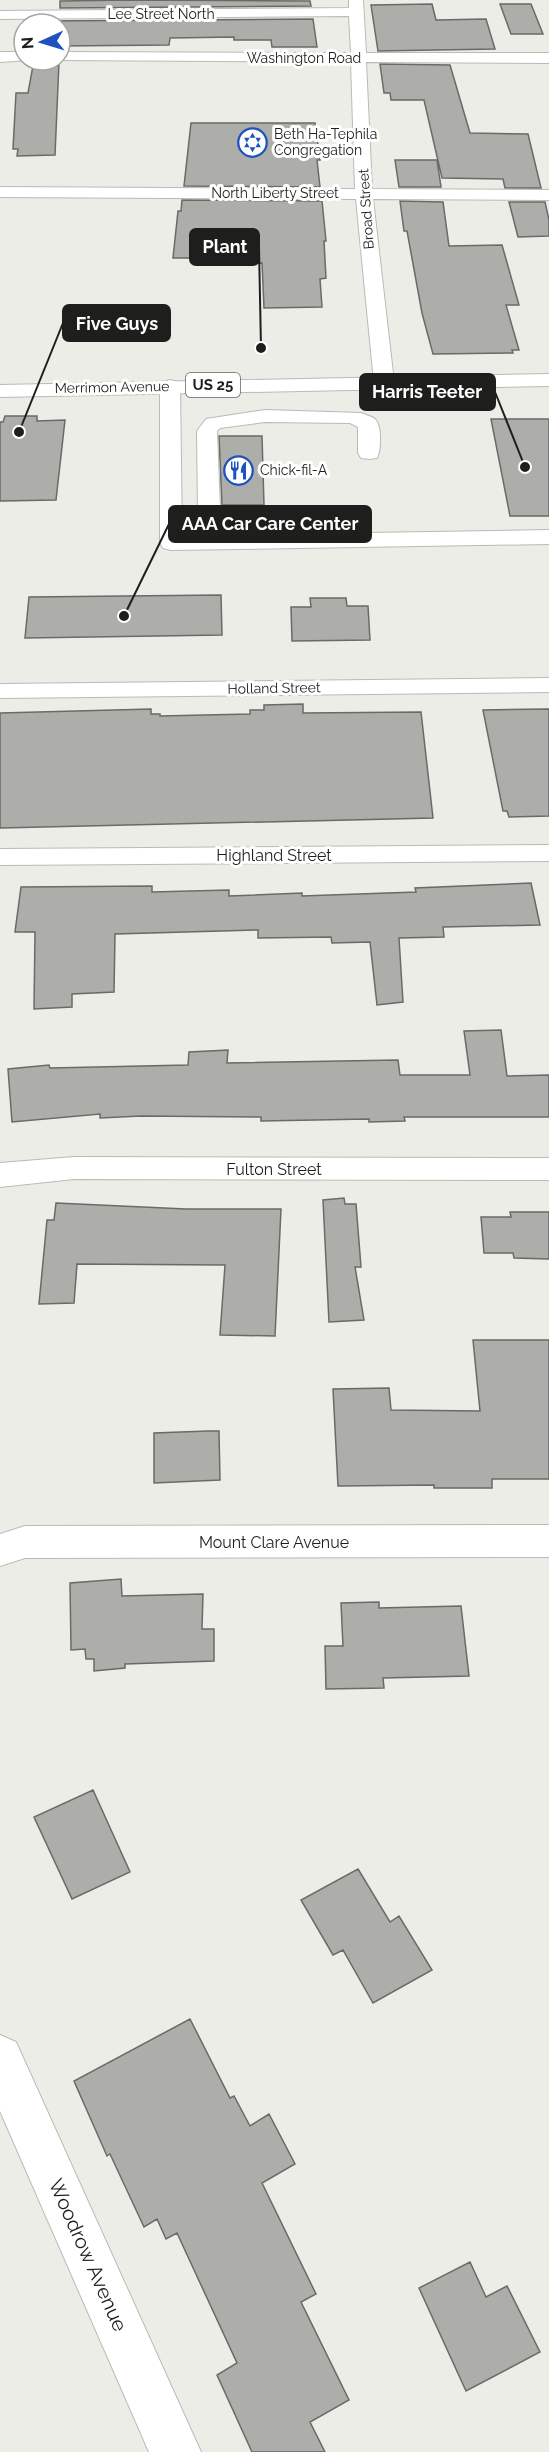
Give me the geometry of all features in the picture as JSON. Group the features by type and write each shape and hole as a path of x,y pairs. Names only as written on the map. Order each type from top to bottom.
{"street":[{"name":"Lee Street North","path":"0,15 356,6"},
{"name":"Broad Street","path":"356,6 364,193 384,382"},
{"name":"Washington Road","path":"72,57 549,58"},
{"name":"North Liberty Street","path":"0,192 549,195"},
{"name":"Merrimon Avenue","path":"0,390 549,380"},
{"path":"170,386 171,543 549,537"},
{"path":"309,514 221,519 209,513 207,431 213,423 259,417 354,417 368,424 369,453"},
{"name":"Holland Street","path":"0,691 549,685"},
{"name":"Highland Street","path":"0,857 549,853"},
{"name":"Fulton Street","path":"0,1175 74,1168 549,1169"},
{"name":"Mount Clare Avenue","path":"0,1550 25,1542 549,1541"},
{"name":"Woodrow Avenue","path":"0,2058 175,2452"}],"building":[{"path":"60,1 310,1 311,6 60,8"},
{"path":"432,4 436,20 486,19 495,49 378,51 371,5"},
{"path":"500,4 531,4 543,34 511,34"},
{"path":"313,19 317,47 272,47 271,40 234,40 234,37 170,38 169,45 72,46 72,21"},
{"path":"380,64 450,65 470,133 528,134 541,188 505,188 503,179 442,178 424,100 391,100 390,93 384,93"},
{"path":"32,72 59,72 55,155 17,156 18,149 13,149 16,93 28,93"},
{"name":"Beth Ha-Tephila Congregation","path":"191,123 315,123 320,160 317,160 320,187 184,186"},
{"path":"395,160 437,160 441,187 399,187"},
{"path":"182,200 322,201 326,241 324,241 326,278 320,279 322,307 264,308 262,263 207,265 206,258 173,258 178,211 181,211"},
{"path":"400,201 443,202 449,246 502,245 519,305 506,305 519,350 512,350 513,353 433,354 422,313 407,231 404,231"},
{"path":"509,202 545,202 549,220 549,236 518,237"},
{"path":"5,416 37,416 37,421 65,420 56,500 0,501 0,422 3,422"},
{"path":"491,419 549,419 549,516 510,516"},
{"name":"Chick-fil-A","path":"219,436 262,436 264,505 222,505"},
{"path":"221,595 222,635 25,638 29,597"},
{"path":"310,598 346,598 347,606 368,606 370,640 292,641 291,607 311,607"},
{"path":"303,704 303,713 421,712 433,818 0,828 0,713 151,709 151,714 160,714 160,716 250,714 250,710 264,710 264,705"},
{"path":"549,709 549,816 509,817 507,811 503,811 483,710"},
{"path":"531,883 540,925 443,927 444,937 399,938 403,1002 377,1005 370,942 332,943 331,937 258,938 258,930 115,934 114,992 72,994 72,1007 34,1009 35,932 15,932 21,887 152,886 152,892 229,890 229,896 302,893 302,896 416,892 415,888"},
{"path":"501,1030 507,1076 549,1075 549,1117 404,1117 405,1121 369,1122 369,1119 261,1121 261,1117 100,1118 100,1114 12,1122 8,1069 49,1065 50,1068 188,1065 189,1052 228,1050 227,1063 398,1060 400,1075 470,1075 464,1031"},
{"path":"344,1198 345,1204 356,1204 361,1267 355,1267 364,1320 329,1322 323,1200"},
{"path":"56,1203 186,1209 281,1209 275,1336 220,1335 225,1265 77,1264 74,1303 39,1304 47,1220 54,1220"},
{"path":"510,1212 549,1212 549,1259 514,1258 513,1253 484,1253 481,1217 511,1217"},
{"path":"473,1340 549,1340 549,1479 492,1479 492,1488 434,1488 434,1485 338,1486 333,1389 389,1388 391,1410 480,1411"},
{"path":"219,1431 220,1480 154,1483 154,1433"},
{"path":"121,1579 122,1596 203,1594 202,1629 214,1629 214,1661 125,1664 125,1668 94,1671 94,1659 86,1659 85,1649 71,1650 70,1583"},
{"path":"379,1602 379,1608 461,1606 469,1676 383,1678 384,1688 326,1689 325,1646 343,1646 341,1603"},
{"path":"93,1790 130,1872 72,1899 34,1817"},
{"path":"358,1869 390,1922 399,1916 432,1970 373,2003 343,1950 333,1955 301,1900"},
{"path":"190,2019 230,2098 234,2096 250,2126 269,2114 295,2164 262,2183 316,2294 301,2302 349,2400 310,2422 325,2452 252,2452 217,2375 237,2363 177,2233 166,2239 157,2219 144,2227 110,2154 107,2156 74,2081"},
{"path":"470,2262 486,2297 507,2286 540,2352 466,2391 419,2288"}],"place":[{"name":"Beth Ha-Tephila Congregation","path":"253,142"},
{"name":"Plant","path":"261,348"},
{"name":"Five Guys","path":"19,432"},
{"name":"Harris Teeter","path":"525,467"},
{"name":"Chick-fil-A","path":"239,470"},
{"name":"AAA Car Care Center","path":"124,616"}]}
